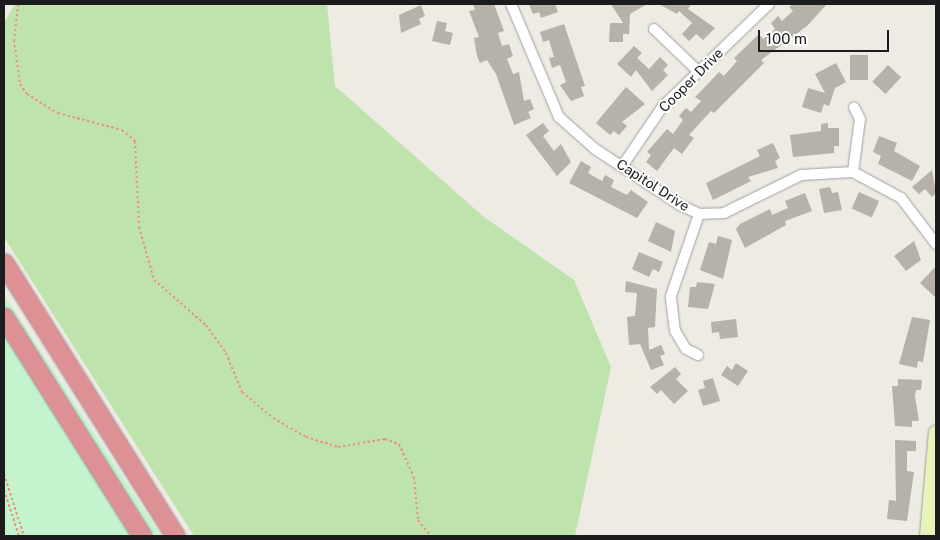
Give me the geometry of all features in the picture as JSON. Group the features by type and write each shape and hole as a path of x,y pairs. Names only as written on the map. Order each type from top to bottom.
{"highway":[{"path":"4,263 175,536"},
{"path":"4,317 142,536"}],"street":[{"name":"Capitol Drive","path":"511,4 559,117 595,149 699,214 742,206 801,175 853,172"},
{"name":"Cooper Drive","path":"623,165 658,112 698,70 769,4"},
{"path":"654,29 698,70"},
{"path":"854,107 860,119 853,172 901,198 936,244"},
{"path":"698,355 679,341 671,305 699,214"},
{"path":"928,536 936,432"}],"path":[{"path":"18,4 14,40 20,84 27,94 58,114 122,130 135,141 139,227 154,280 206,326 226,353 242,392 273,418 306,437 338,447 385,439 399,444 414,478 418,520 431,536"},
{"path":"4,474 24,536"},
{"path":"4,490 19,536"}],"green space":[{"path":"15,4 327,4 335,86 484,217 574,280 611,367 575,536 194,536 4,237 4,23"},
{"path":"4,295 161,536 4,536"}],"building":[{"path":"473,4 494,4 504,31 498,33 502,46 509,44 513,56 507,59 513,74 519,72 524,101 530,99 534,109 528,112 531,118 514,125 496,74 487,60 480,63 474,38 479,37 469,11 475,10"},
{"path":"529,4 555,4 558,12 541,18 539,12 533,14"},
{"path":"611,4 647,4 630,14 629,34 623,34 623,42 609,42 610,23 623,23"},
{"path":"659,4 691,4 688,9 715,28 703,40 696,34 689,41 682,34 692,23 679,11 677,14"},
{"path":"793,4 827,4 807,26 761,60 764,63 714,113 711,111 689,135 694,138 682,154 674,148 657,171 646,162 651,155 647,152 667,129 673,134 683,120 679,116 686,108 691,112 701,101 695,97 719,72 724,76 737,61 734,58 759,34 763,39 775,29 771,23 778,16 782,21 793,11 789,7"},
{"path":"421,5 425,16 419,19 421,24 401,33 399,15"},
{"path":"437,21 447,23 445,31 453,33 450,45 432,41"},
{"path":"564,24 585,86 581,87 584,96 571,101 560,85 566,82 560,65 552,68 549,58 554,57 549,40 543,42 540,32"},
{"path":"634,46 642,53 637,58 649,69 660,57 668,65 663,70 668,75 652,91 636,70 631,77 617,64"},
{"path":"850,55 868,55 868,80 850,80"},
{"path":"836,63 846,82 835,88 829,106 824,104 821,113 802,107 808,88 825,93 815,74"},
{"path":"888,65 901,77 885,94 872,82"},
{"path":"626,87 645,104 622,122 627,126 619,135 614,131 610,135 596,123"},
{"path":"543,123 549,131 543,136 554,151 561,144 571,162 557,176 526,135"},
{"path":"828,123 828,128 839,128 839,146 834,146 834,153 793,157 790,135 821,131 821,124"},
{"path":"879,136 897,143 894,151 920,166 912,181 878,164 881,156 873,152"},
{"path":"773,143 780,158 775,161 778,168 748,177 751,181 713,200 706,183 760,156 757,150"},
{"path":"581,161 591,167 588,173 602,181 605,175 614,180 611,187 627,195 631,190 648,202 637,218 569,183"},
{"path":"932,170 936,193 932,197 925,189 919,194 912,187"},
{"path":"830,187 832,193 838,192 842,210 824,213 819,189"},
{"path":"859,192 879,201 872,217 852,208"},
{"path":"805,193 812,211 785,221 786,225 745,248 736,229 740,224 770,209 772,215 788,208 785,201"},
{"path":"656,222 675,231 671,252 648,241"},
{"path":"718,236 732,240 723,279 700,270 709,242 716,244"},
{"path":"914,241 921,260 906,271 894,256"},
{"path":"639,252 663,262 659,272 653,269 649,277 632,269"},
{"path":"936,266 936,298 920,283"},
{"path":"626,281 657,289 655,327 648,328 649,350 661,345 665,354 660,356 664,365 651,370 640,344 629,345 627,317 635,316 637,293 625,292"},
{"path":"697,282 715,284 708,309 688,307 690,287 696,287"},
{"path":"912,317 930,320 923,362 918,361 917,368 899,364"},
{"path":"736,319 738,337 720,339 719,332 712,333 711,322"},
{"path":"736,363 748,371 738,386 721,375 727,366 732,370"},
{"path":"675,367 681,374 676,379 688,391 674,404 661,390 657,394 650,387"},
{"path":"713,378 720,401 703,406 698,390 705,388 703,381"},
{"path":"898,379 922,380 921,390 916,390 915,396 919,421 912,421 912,427 895,426 892,386 898,386"},
{"path":"895,440 916,441 916,451 907,451 907,471 914,472 907,521 887,519 889,500 896,501"}]}
